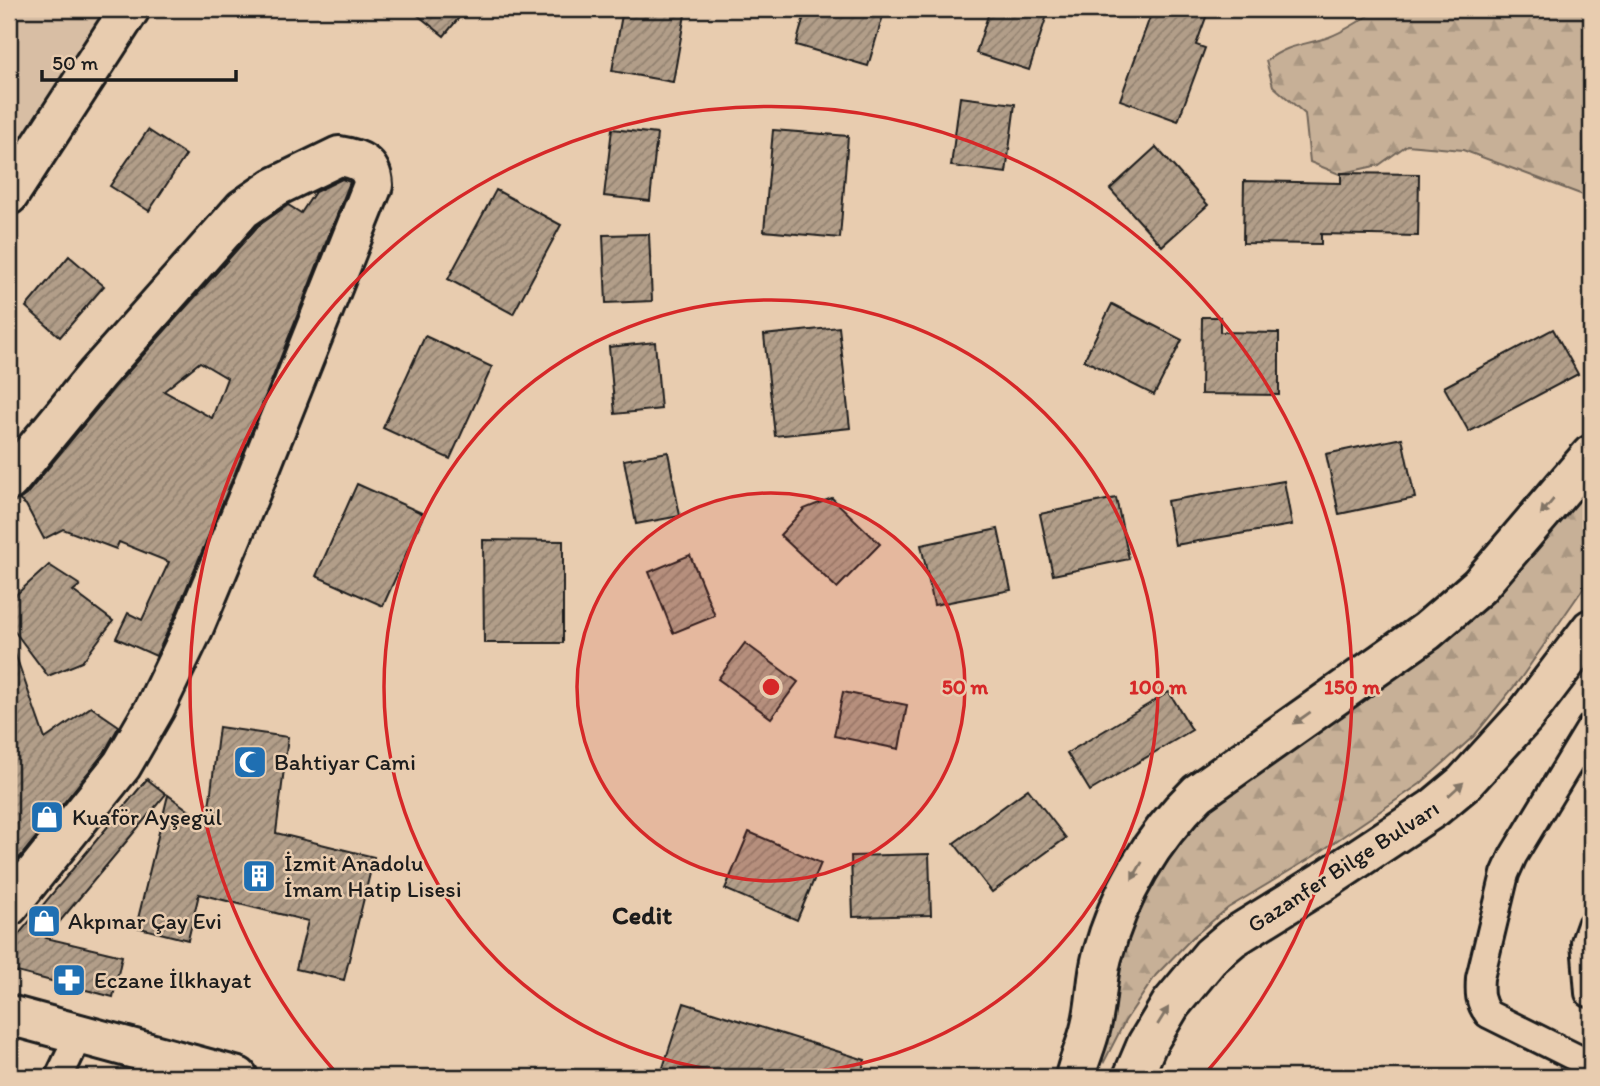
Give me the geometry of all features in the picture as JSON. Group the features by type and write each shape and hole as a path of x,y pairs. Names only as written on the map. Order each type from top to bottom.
{"main road":[{"path":"9,195 130,9"},
{"path":"9,481 97,374 243,209 275,187 332,159 340,156 365,163 372,174 373,185 260,469 194,627 163,692 122,765 9,906"},
{"path":"1074,1077 1091,1026 1101,959 1117,913 1131,880 1148,851 1171,822 1198,793 1427,631 1459,605 1507,555 1591,455"},
{"name":"Gazanfer Bilge Bulvarı","path":"1133,1077 1147,1044 1171,1004 1211,956 1233,938 1434,808 1464,783 1516,726 1591,629"},
{"path":"9,1015 238,1077"}],"street":[{"path":"1591,727 1513,856 1502,887 1480,978 1479,995 1481,1005 1488,1014 1591,1065"},
{"path":"1589,993 1585,942 1591,925"},
{"path":"59,1077 80,1033"}],"shaded area":[{"path":"9,9 90,9 109,21 9,179"}],"green space":[{"path":"1378,9 1484,9 1496,12 1510,9 1591,9 1591,198 1463,150 1407,145 1379,165 1339,174 1310,162 1305,114 1273,86 1266,61 1290,48 1336,34"},
{"path":"1591,465 1591,577 1521,678 1474,736 1420,784 1314,856 1228,908 1193,937 1156,975 1125,1021 1104,1062 1098,1048 1127,932 1162,858 1199,810"}],"building":[{"path":"410,9 466,9 444,36"},
{"path":"623,9 686,9 673,82 612,71"},
{"path":"806,9 885,9 868,66 796,45"},
{"path":"990,9 1049,9 1029,70 976,53"},
{"path":"1153,9 1209,9 1196,45 1205,48 1178,121 1120,100"},
{"path":"960,97 1015,104 1006,173 951,166"},
{"path":"612,129 657,134 650,201 604,196"},
{"path":"148,130 186,155 149,211 110,186"},
{"path":"773,130 848,136 840,238 764,231"},
{"path":"1156,147 1208,205 1162,246 1110,189"},
{"path":"1341,173 1419,174 1418,236 1321,234 1321,244 1243,243 1244,181 1341,183"},
{"path":"342,179 350,182 235,473 156,656 116,638 128,613 142,620 169,562 119,542 116,549 63,529 44,539 26,505 19,500 258,226 288,205 301,213 315,192","holes":["200,362 227,378 212,418 164,391"]},
{"path":"496,190 561,225 513,314 448,279"},
{"path":"649,234 652,301 606,303 603,235"},
{"path":"69,256 104,286 60,337 26,307"},
{"path":"1112,304 1182,340 1154,395 1084,360"},
{"path":"1202,317 1220,317 1220,332 1279,333 1279,395 1201,394"},
{"path":"839,327 850,428 775,436 764,335"},
{"path":"1553,329 1578,374 1469,432 1444,387"},
{"path":"425,336 492,367 450,459 383,428"},
{"path":"655,342 661,409 615,414 609,347"},
{"path":"1402,438 1415,498 1339,514 1326,454"},
{"path":"668,452 680,516 636,524 624,460"},
{"path":"1284,481 1292,525 1175,545 1167,501"},
{"path":"357,484 424,514 383,606 316,576"},
{"path":"832,498 880,544 837,588 780,535 804,509"},
{"path":"1116,498 1129,559 1053,575 1040,514"},
{"path":"998,529 1011,590 934,605 921,545"},
{"path":"483,540 563,541 563,643 484,643"},
{"path":"690,555 715,616 673,633 649,572"},
{"path":"49,565 80,585 73,591 113,621 82,662 48,676 9,624 9,601"},
{"path":"745,643 798,682 771,718 718,679"},
{"path":"12,645 45,739 91,707 119,726 104,753 21,856 9,866 9,646"},
{"path":"843,692 907,705 899,749 834,736"},
{"path":"1169,692 1192,730 1090,791 1067,753"},
{"name":"İzmit Anadolu İmam Hatip Lisesi","path":"219,727 288,737 276,833 374,857 344,980 296,969 308,921 199,894 188,940 136,927 168,795 207,824"},
{"path":"147,779 166,794 46,938 122,956 113,997 9,970 9,946"},
{"path":"1028,789 1066,838 992,892 954,843"},
{"path":"749,832 821,863 797,920 725,889"},
{"path":"929,854 931,915 853,917 851,856"},
{"path":"684,1003 865,1060 860,1077 660,1077"}],"place":[{"name":"Bahtiyar Cami","path":"250,762"},
{"name":"Kuaför Ayşegül","path":"47,817"},
{"name":"İzmit Anadolu İmam Hatip Lisesi","path":"259,876"},
{"name":"Akpınar Çay Evi","path":"44,921"},
{"name":"Eczane İlkhayat","path":"69,980"}],"district":[{"name":"Cedit","path":"642,915"}]}
